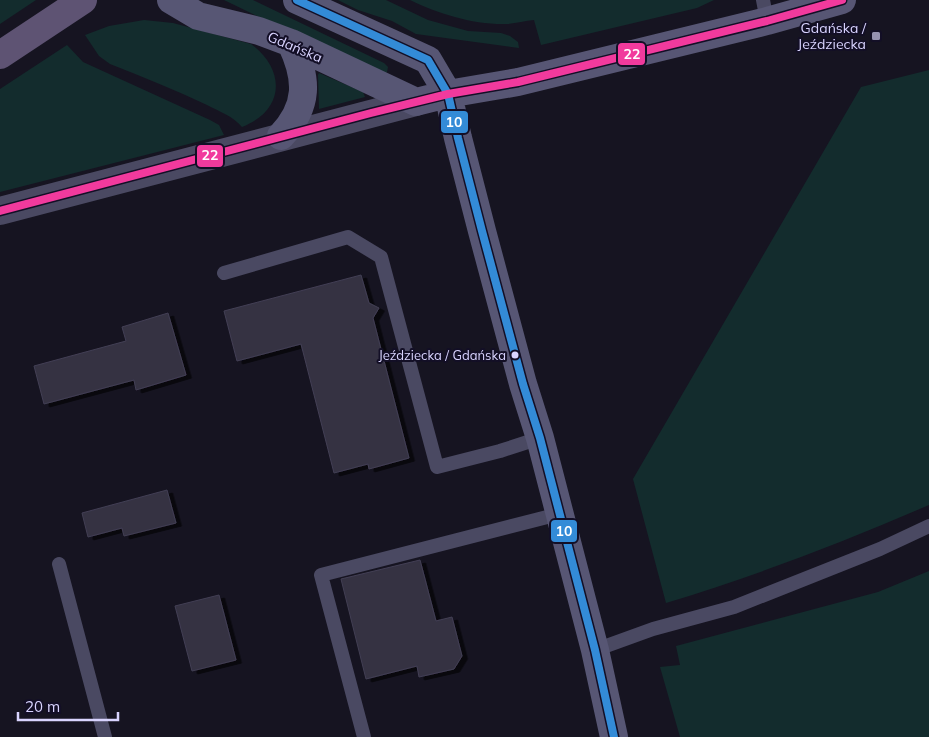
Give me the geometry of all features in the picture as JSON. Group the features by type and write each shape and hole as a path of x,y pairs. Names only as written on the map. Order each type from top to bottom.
{"main road":[{"path":"0,55 83,0"},
{"name":"Gdańska","path":"171,0 198,16 259,31 291,43 416,102"},
{"path":"297,0 428,60 448,94 523,384 540,438 595,650 614,737"},
{"path":"416,102 448,94 518,82 765,10 842,0"},
{"path":"281,136 291,125 300,110 303,94 303,77 299,61 291,43"}],"street":[{"path":"0,211 416,102"}],"lane":[{"path":"224,273 348,238 381,257 437,467 500,451 540,438"},
{"path":"364,737 321,574 559,514"},
{"path":"595,650 653,629 734,607 880,550 929,526"},
{"path":"59,564 105,737"}],"green space":[{"path":"0,0 36,0 0,24"},
{"path":"224,0 253,0 384,63 388,67 387,72 383,75 377,74"},
{"path":"338,0 386,0 428,20 468,31 501,33 510,36 518,42 519,48 416,34 392,21 358,10"},
{"path":"410,0 714,0 697,8 541,45 534,20 507,24 469,21 433,10"},
{"path":"144,20 173,23 251,44 262,54 275,77 276,89 273,100 266,111 256,120 242,127 230,117 207,105 110,64 99,56 85,35 109,26"},
{"path":"67,45 83,62 210,120 219,125 224,135 0,192 0,89"},
{"path":"929,70 929,505 799,558 733,582 666,603 633,479 861,87"},
{"path":"319,73 363,92 365,97 319,109"},
{"path":"929,571 929,737 680,737 660,667 680,665 676,646 878,592"}],"building":[{"path":"361,275 369,303 379,308 373,318 409,458 369,469 368,464 334,473 301,344 237,361 224,311"},
{"path":"168,313 186,375 136,390 134,380 44,404 34,366 126,341 122,327"},
{"path":"167,490 176,523 124,536 122,528 88,537 82,513"},
{"path":"420,560 436,621 452,617 462,656 454,669 419,677 417,666 366,679 341,579"},
{"path":"219,595 236,660 192,671 175,606"}],"transit line":[{"name":"10","path":"297,0 428,60 448,94 482,231 523,384 540,438 595,650 614,737"},
{"name":"22","path":"0,211 371,113 448,94 518,82 767,21 842,0"}],"place":[{"name":"Gdańska / Jeździecka","path":"876,36"},
{"name":"Jeździecka / Gdańska","path":"515,355"}]}
